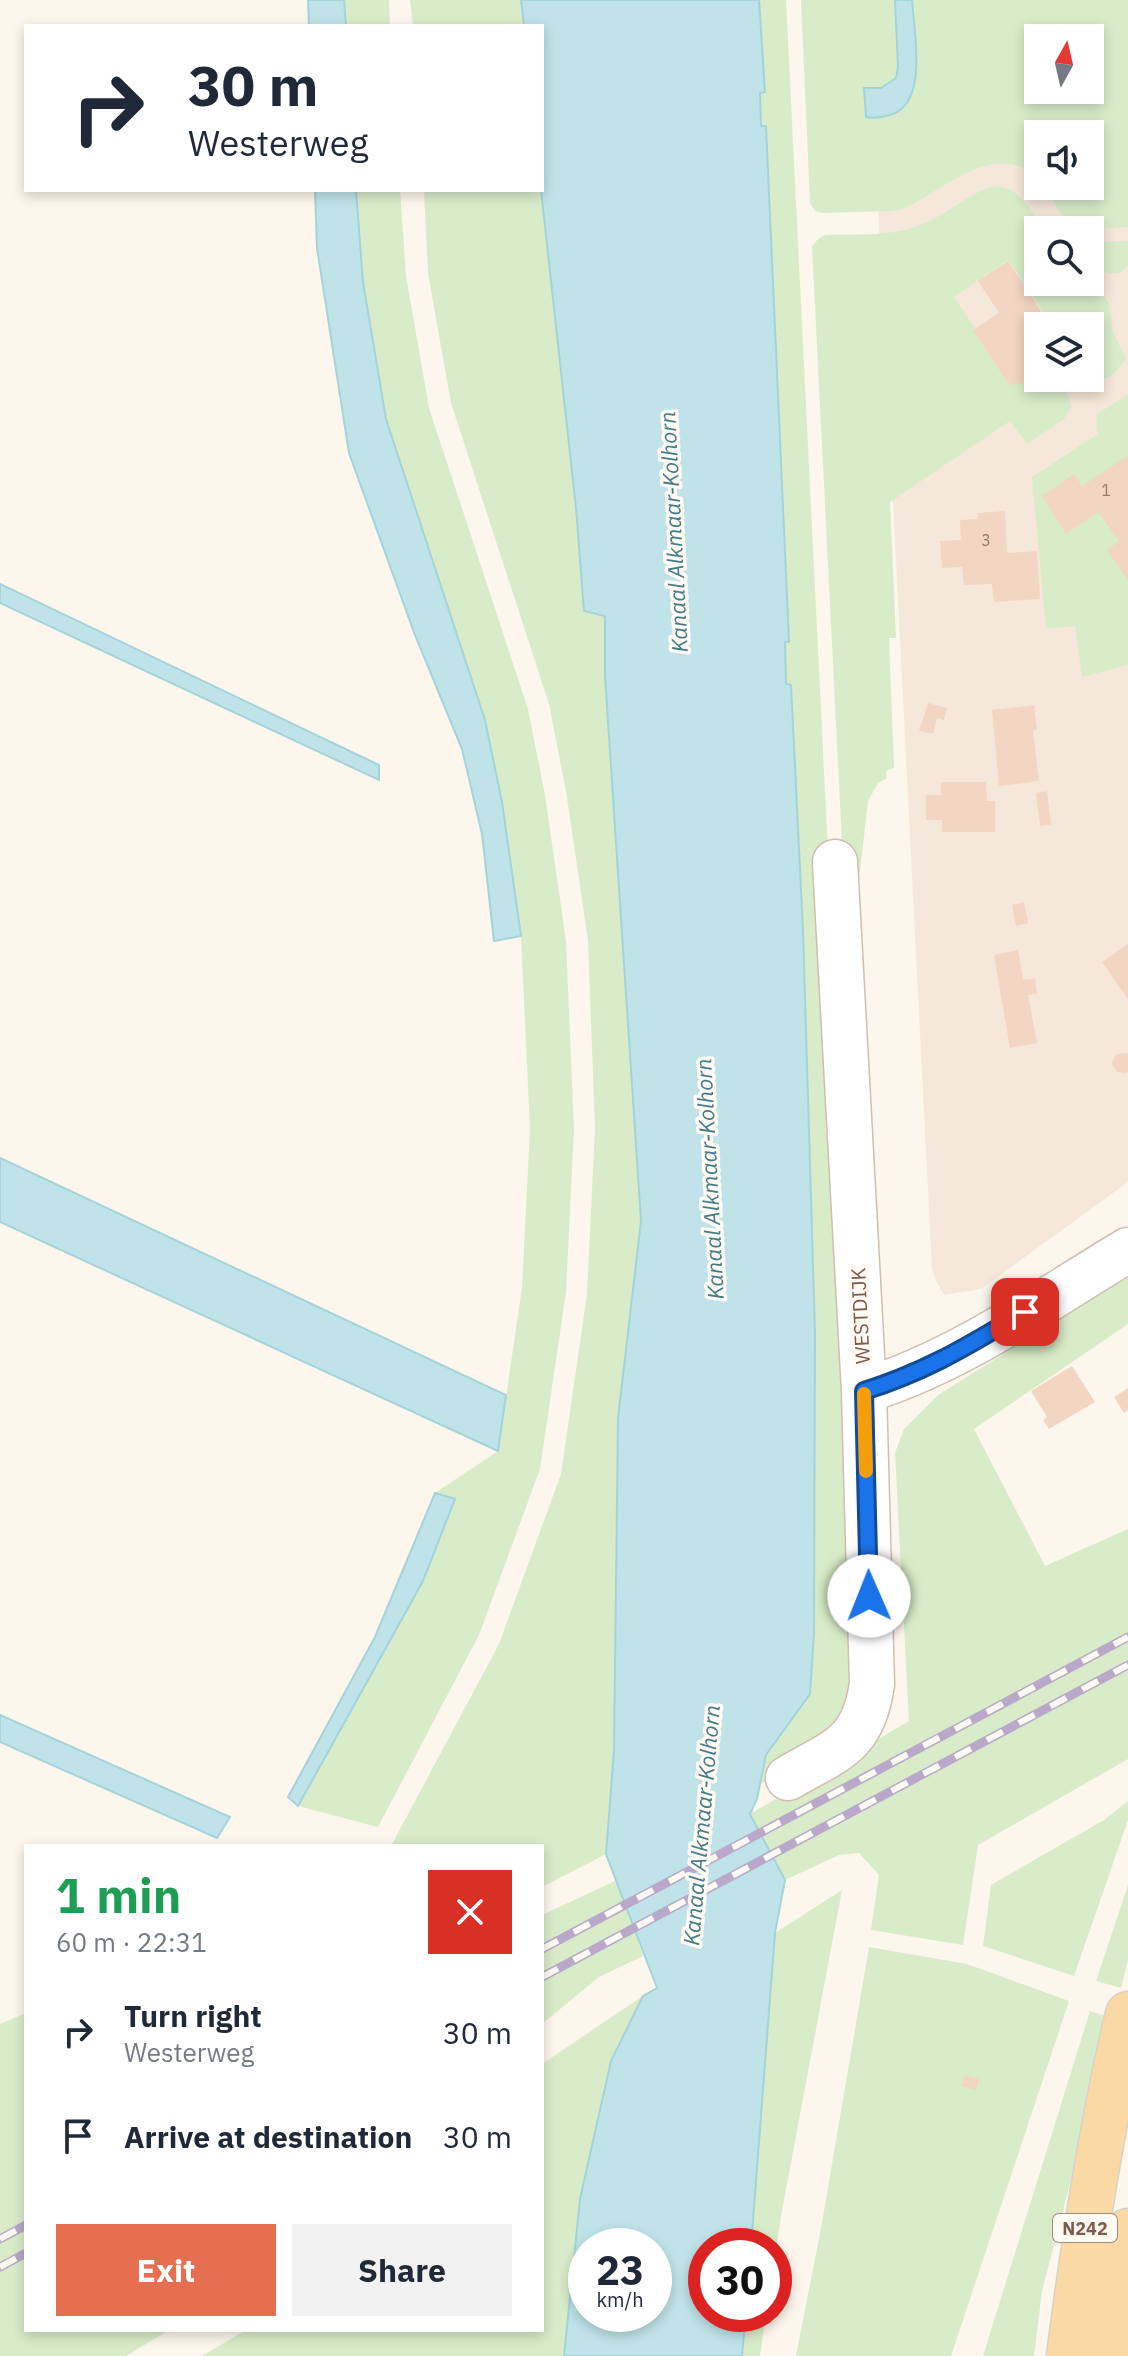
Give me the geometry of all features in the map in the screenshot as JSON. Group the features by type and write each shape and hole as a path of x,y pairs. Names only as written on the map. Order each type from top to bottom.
{"main road":[{"name":"N242","path":"1069,2356 1085,2232 1105,2116 1128,2014"},
{"name":"N242","path":"1111,2356 1128,2231"}],"street":[{"name":"WESTDIJK","path":"788,1778 848,1744 864,1716 872,1684 864,1391 835,862"},
{"path":"864,1391 908,1377 948,1358 1128,1250"}],"shaded area":[{"path":"1128,140 1128,1182 981,1289 944,1295 932,1269 876,167 1024,151 1024,200 1104,200 1104,169"}],"green space":[{"path":"344,0 389,0 390,24 346,24"},
{"path":"410,0 521,0 524,24 413,24"},
{"path":"759,0 786,0 828,852 859,1600 837,1599 837,1606 859,1607 858,1704 784,1771 760,1784 766,1755 810,1693 814,1634 815,1333 803,930 791,685 786,685 785,642 789,641 766,127 761,126 760,92 765,92"},
{"path":"801,0 895,0 896,78 880,88 864,89 866,117 916,69 912,0 1128,0 1128,227 1104,228 1104,216 1063,216 1052,200 1104,200 1104,120 1024,120 1024,169 1006,164 988,165 971,171 905,208 891,211 815,211 810,203"},
{"path":"997,186 1013,191 1035,216 1024,216 1024,283 1008,260 954,297 975,328 973,330 1015,382 1024,376 1024,392 1066,392 1071,407 1064,419 1027,444 1010,421 890,502 896,638 889,638 894,768 886,771 887,778 878,783 868,801 858,889 847,943 812,246 825,235 901,231 934,219"},
{"path":"356,192 400,192 406,276 429,408 528,709 545,795 566,941 574,1129 566,1292 540,1469 479,1635 378,1827 298,1806 423,1581 455,1499 435,1493 498,1451 522,1288 530,1129 521,936 502,802 485,720 386,419 363,282"},
{"path":"424,192 541,192 576,508 584,610 605,616 605,676 641,1221 618,1418 614,1750 606,1854 544,1886 544,1844 392,1844 499,1644 561,1474 587,1294 595,1129 588,940 566,791 549,704 451,403 428,273"},
{"path":"1128,241 1128,266 1118,273 1104,271 1104,242"},
{"path":"1033,296 1104,296 1109,303 1113,332 1126,358 1111,376 1104,379 1104,312 1043,312"},
{"path":"1128,394 1128,665 1082,677 1075,626 1046,629 1032,477 1098,434 1096,415"},
{"path":"1128,1276 1128,1324 974,1429 1045,1566 1128,1529 1128,1759 978,1845 963,1945 871,1930 879,1875 859,1853 839,1855 785,1880 750,1814 909,1721 895,1453 904,1429 938,1395"},
{"path":"1128,1801 1128,1820 1074,1976 983,1946 991,1885 1104,1820"},
{"path":"615,1881 643,1956 599,1977 544,2022 544,1914"},
{"path":"1128,1885 1128,1960 1121,1988 1096,1981"},
{"path":"842,1890 779,2228 752,2228 775,1933"},
{"path":"869,1947 967,1964 1069,2001 951,2356 796,2356"},
{"path":"643,1996 611,2061 580,2199 577,2228 568,2228 568,2317 564,2356 202,2356 243,2332 544,2332 544,2063"},
{"path":"1090,2011 1113,2019 1042,2291 1034,2356 983,2356"},
{"path":"24,2014 24,2332 166,2332 126,2356 0,2356 0,2024"},
{"path":"744,2332 763,2332 760,2356 742,2356"}],"water":[{"path":"308,0 344,0 346,24 309,24"},
{"name":"Kanaal Alkmaar-Kolhorn","path":"521,0 759,0 765,92 760,93 761,126 766,126 789,642 785,642 786,684 791,685 803,930 815,1333 814,1634 810,1694 766,1755 757,1799 750,1814 785,1880 775,1933 752,2228 688,2228 688,2332 744,2332 742,2356 564,2356 568,2317 568,2332 672,2332 672,2228 577,2228 580,2199 611,2061 643,1996 657,1988 606,1854 614,1750 618,1418 641,1221 605,676 605,616 584,611 576,508 541,192 544,192 544,24 524,24"},
{"path":"895,0 912,0 915,82 902,108 890,115 866,117 864,88 881,88 896,78"},
{"path":"315,192 356,192 363,282 386,419 485,720 502,802 521,936 494,941 482,834 462,749 415,635 349,453 317,248"},
{"path":"0,584 379,765 379,780 0,603"},
{"path":"0,1158 506,1395 498,1451 0,1222"},
{"path":"435,1493 455,1499 423,1581 298,1806 288,1797 375,1637"},
{"path":"0,1715 230,1817 217,1838 0,1742"}],"building":[{"path":"1008,261 1024,285 1024,296 1031,296 1041,311 1024,312 1022,384 1010,386 973,330 999,313 978,281"},
{"path":"1127,456 1128,580 1107,550 1119,541 1098,512 1066,534 1042,496 1074,474 1082,486"},
{"path":"1005,511 1007,553 1037,551 1040,599 994,602 992,584 964,585 962,567 942,568 940,541 961,540 960,520 978,519 977,513"},
{"path":"928,703 947,708 944,720 937,718 933,734 919,731"},
{"path":"1034,705 1037,729 1033,730 1039,781 999,786 992,710"},
{"path":"941,782 986,782 987,801 995,801 995,832 942,832 942,820 926,820 926,795 941,795"},
{"path":"1047,791 1051,825 1040,826 1036,793"},
{"path":"1024,902 1028,923 1016,926 1012,905"},
{"path":"1128,944 1128,999 1102,962"},
{"path":"1018,950 1023,980 1035,979 1037,994 1028,995 1037,1043 1010,1048 994,955"},
{"path":"1128,1054 1128,1072 1124,1073 1117,1072 1112,1064 1115,1056"},
{"path":"1072,1366 1095,1402 1049,1429 1043,1420 1047,1417 1031,1391"},
{"path":"1128,1388 1128,1410 1124,1413 1114,1397"},
{"path":"965,2075 979,2079 976,2090 961,2086"}],"railway":[{"path":"544,1948 1128,1637"},
{"path":"544,1976 1128,1665"},
{"path":"0,2239 24,2226"},
{"path":"0,2267 24,2254"}],"slow traffic":[{"path":"864,1394 866,1471"}],"route":[{"path":"869,1596 864,1391 908,1377 948,1358 1025,1312"}]}
